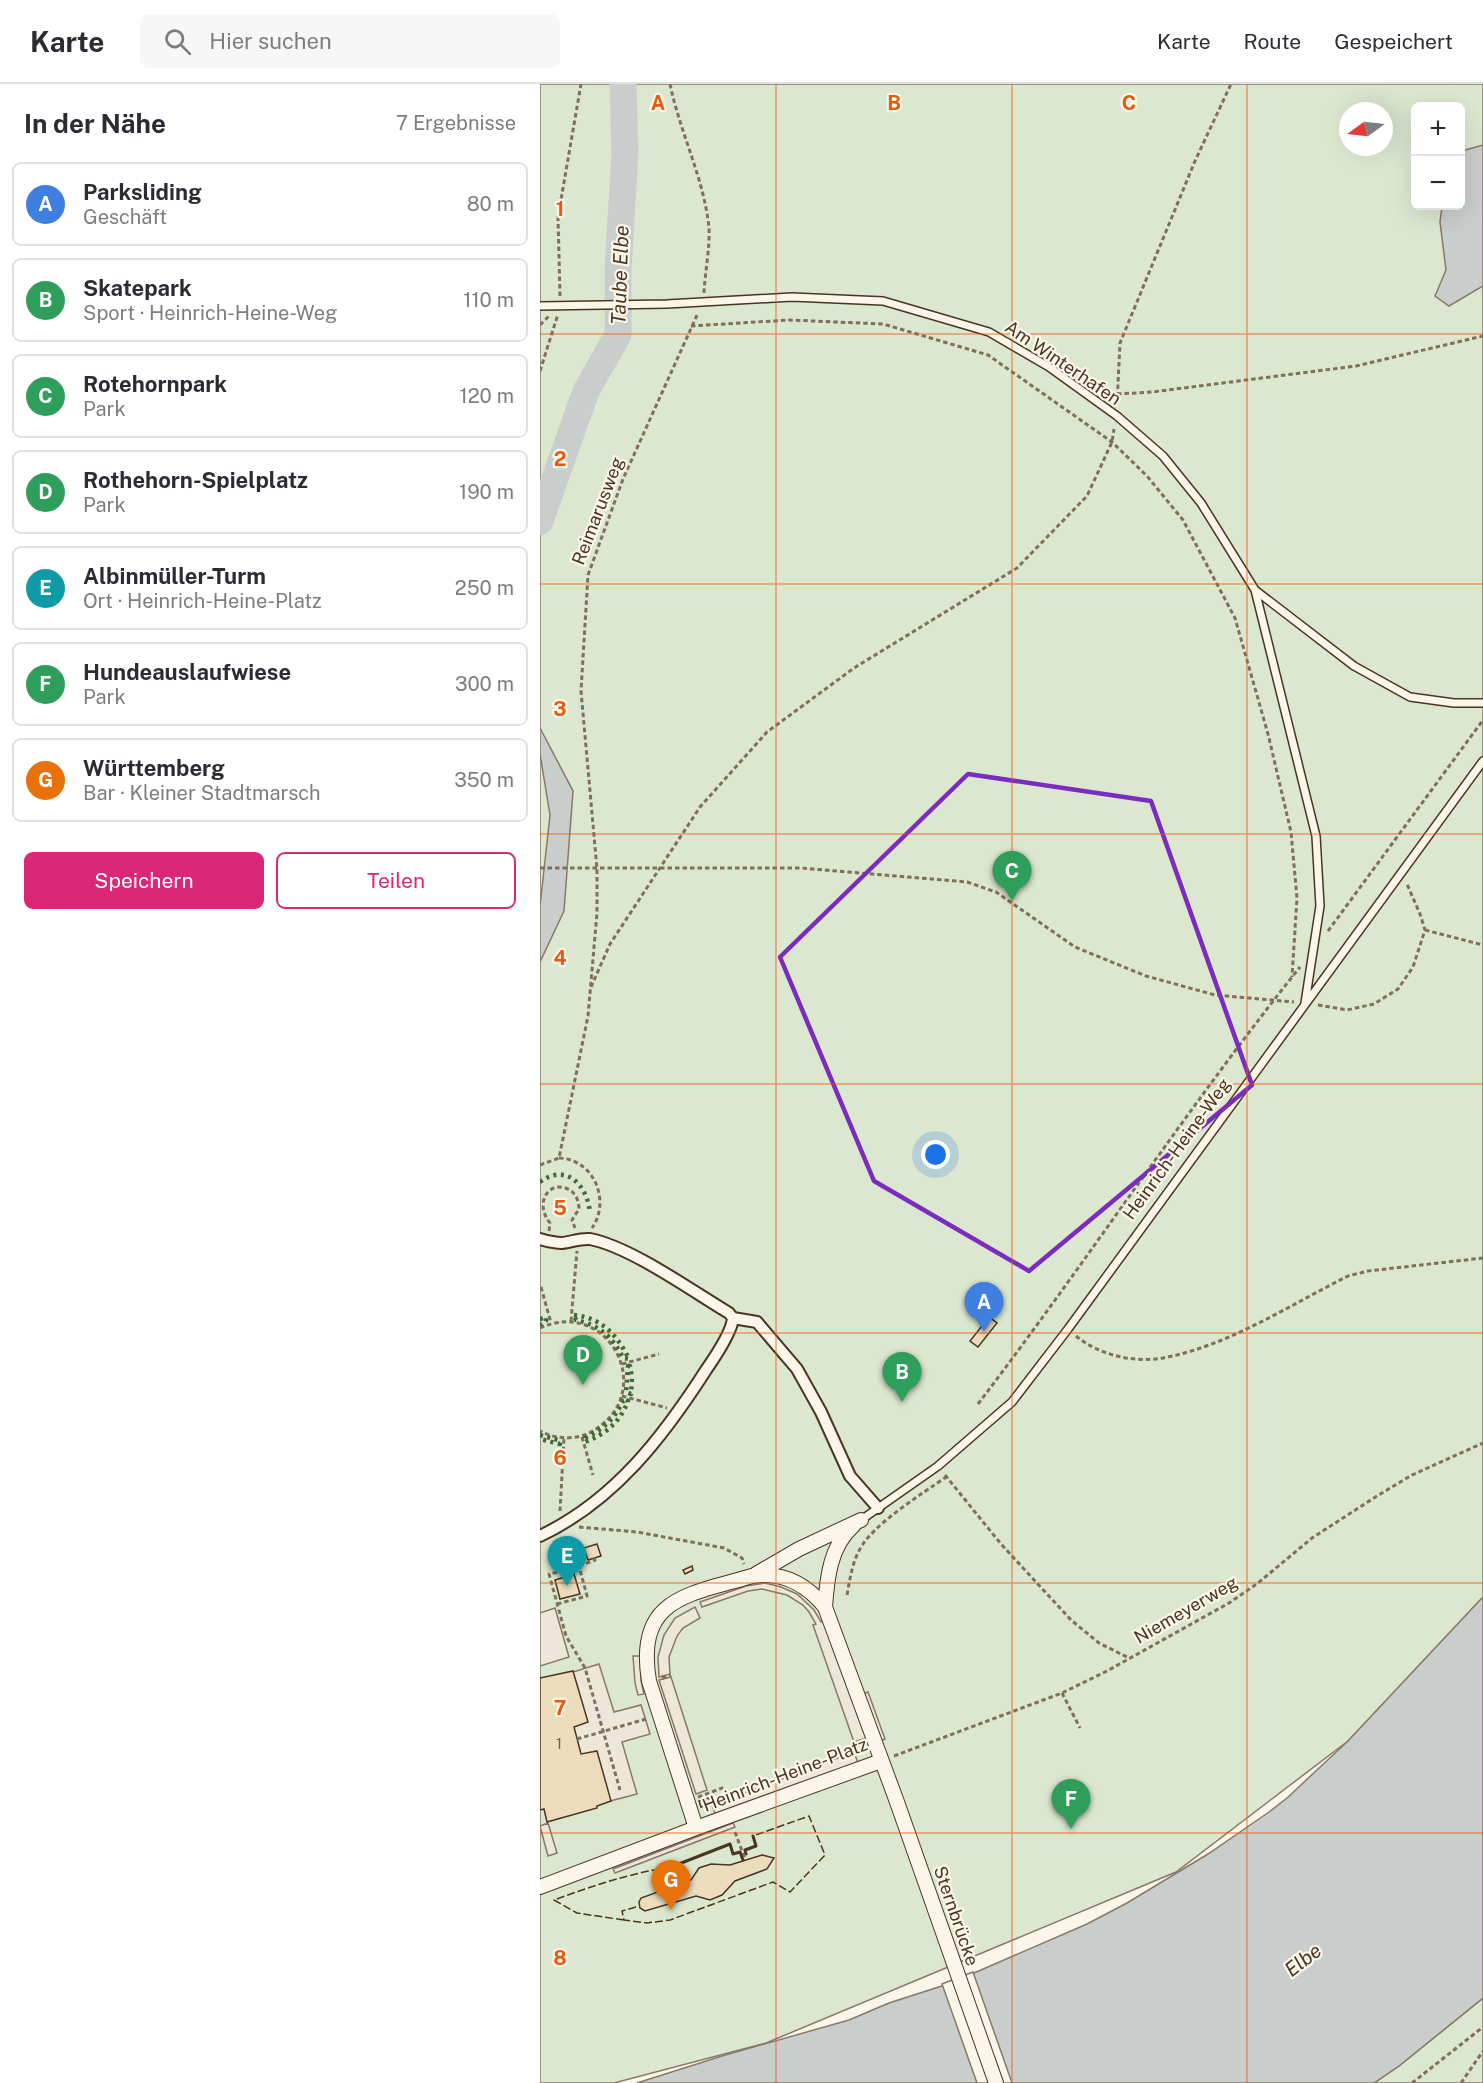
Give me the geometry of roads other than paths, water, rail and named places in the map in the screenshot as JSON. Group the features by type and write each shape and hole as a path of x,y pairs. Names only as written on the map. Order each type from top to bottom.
{"street":[{"path":"540,1239 562,1243 579,1238 606,1244 633,1256 729,1313 733,1318 757,1322 797,1369 821,1412 850,1476 878,1508"},
{"path":"540,1536 555,1528 618,1482 653,1446 680,1411 732,1325 733,1318"},
{"name":"Heinrich-Heine-Weg","path":"752,1576 799,1549 861,1520"},
{"name":"Heinrich-Heine-Weg","path":"825,1607 828,1573 836,1548 847,1531 861,1520"},
{"name":"Heinrich-Heine-Platz","path":"762,1574 782,1576 798,1583 814,1594 825,1607 881,1761 696,1828 659,1716 648,1671 651,1628 657,1617 671,1604 691,1595 762,1574"},
{"name":"Sternbrücke","path":"881,1761 996,2083"},
{"path":"540,1887 696,1828"}],"lane":[{"name":"Am Winterhafen","path":"540,306 703,303 792,297 883,301 989,332 1049,367 1117,416 1163,456 1201,503 1255,590 1316,836 1320,906 1305,1003"},
{"name":"Am Winterhafen","path":"1255,590 1354,666 1410,697 1454,703 1483,703"},
{"name":"Heinrich-Heine-Weg","path":"861,1520 938,1466 1012,1402 1068,1329 1483,760"}],"water":[{"path":"1483,145 1483,286 1449,306 1435,296 1446,270 1440,222 1442,210 1465,210 1465,150"},
{"path":"540,728 573,791 564,911 540,962 540,906 550,815 540,754"},
{"name":"Elbe","path":"1483,1597 1483,1998 1399,2066 1374,2083 637,2083 849,2020 889,2003 951,1983 1087,1924 1127,1903 1208,1854 1287,1798 1348,1741"}],"waterway":[{"name":"Taube Elbe","path":"540,521 586,391 618,335 618,270 625,153 623,84"}],"place":[{"name":"Rotehornpark","path":"1012,901"},
{"name":"Parksliding","path":"984,1332"},
{"name":"Rothehorn-Spielplatz","path":"583,1385"},
{"name":"Skatepark","path":"902,1402"},
{"name":"Albinmüller-Turm","path":"567,1586"},
{"name":"Hundeauslaufwiese","path":"1071,1829"},
{"name":"Württemberg","path":"671,1910"}]}
